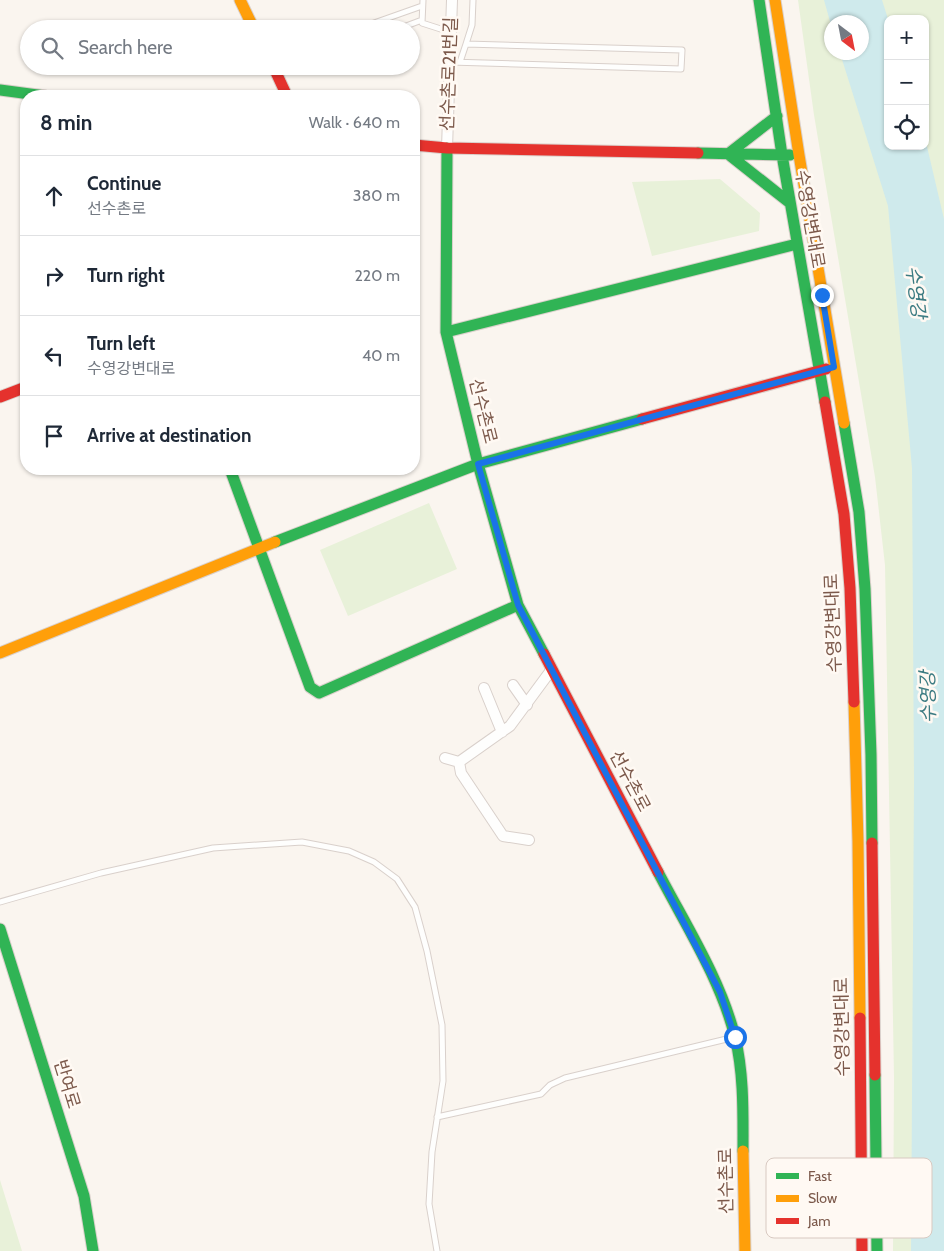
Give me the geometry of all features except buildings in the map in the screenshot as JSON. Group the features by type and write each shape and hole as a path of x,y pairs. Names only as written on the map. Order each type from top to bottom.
{"main road":[{"path":"240,0 250,20"},
{"name":"수영강변대로","path":"757,0 761,14 782,155 844,514 850,588 858,841 861,1158"},
{"name":"수영강변대로","path":"775,0 798,155 859,512 865,589 872,755 877,1158"},
{"path":"278,75 285,90"},
{"path":"0,90 20,93"},
{"path":"728,154 777,116"},
{"path":"420,146 446,148 798,155"},
{"name":"선수촌로","path":"446,148 446,332 478,464 518,605 720,992 735,1037 742,1078 745,1251"},
{"path":"728,154 790,203"},
{"path":"446,332 797,244"},
{"path":"0,653 259,548 478,464 834,367"},
{"path":"0,397 20,389"},
{"path":"232,475 310,687 319,693 518,605"},
{"name":"반여로","path":"0,929 84,1196 93,1251"},
{"name":"수영강변대로","path":"862,1238 862,1251"},
{"name":"수영강변대로","path":"878,1238 878,1251"}],"street":[{"name":"선수촌로21번길","path":"446,148 455,62 450,32 452,0"},
{"path":"444,758 459,762 510,726 552,669"},
{"path":"513,685 526,705"},
{"path":"484,688 502,732"},
{"path":"459,762 461,773 503,836 529,840"}],"lane":[{"path":"466,44 682,50 681,69 455,62 466,44 472,25 474,0"},
{"path":"380,20 423,3 422,23 450,32"},
{"path":"0,902 100,873 213,848 302,842 349,851 374,862 397,878 414,908 427,951 442,1025 443,1081 432,1152 429,1204 437,1251"},
{"path":"437,1118 541,1094 550,1085 565,1078 735,1037"}],"green space":[{"path":"798,0 944,0 944,1251 893,1251 893,1238 932,1238 932,1158 894,1158 894,1077 885,565 875,477 814,115"},
{"path":"720,179 760,213 759,231 652,256 632,182"},
{"path":"429,503 457,569 348,616 320,550"},
{"path":"0,1180 22,1251 0,1251"}],"water":[{"name":"수영강","path":"824,0 882,0 887,15 884,15 884,150 928,150 944,219 944,1251 911,1251 911,1238 932,1238 932,1158 912,1158 914,781 912,468 888,206 842,60 869,60 869,15 828,15"}],"traffic: fast":[{"path":"759,0 782,155 825,402"},
{"path":"0,90 20,93"},
{"path":"777,116 728,154 790,203"},
{"path":"447,148 446,332 478,464 518,605 544,654"},
{"path":"698,153 790,155"},
{"path":"446,332 797,244"},
{"path":"275,542 478,464 642,419"},
{"path":"844,423 859,512 865,589 872,843"},
{"path":"232,475 310,687 319,693 518,605"},
{"path":"658,872 712,973 729,1016 740,1065 743,1151"},
{"path":"0,929 84,1196 93,1251"},
{"path":"875,1075 876,1158"},
{"path":"877,1238 877,1251"}],"traffic: slow":[{"path":"240,0 250,20"},
{"path":"775,0 844,423"},
{"path":"0,653 275,542"},
{"path":"854,702 860,1018"},
{"path":"743,1151 745,1251"}],"traffic: jam":[{"path":"277,75 284,90"},
{"path":"420,146 447,148 698,153"},
{"path":"642,419 826,369"},
{"path":"0,397 20,389"},
{"path":"825,402 844,514 850,588 854,702"},
{"path":"544,654 658,872"},
{"path":"872,843 875,1075"},
{"path":"860,1018 861,1158"},
{"path":"862,1238 862,1251"}],"route":[{"path":"735,1037 720,992 518,605 478,464 834,367 822,295"}]}
